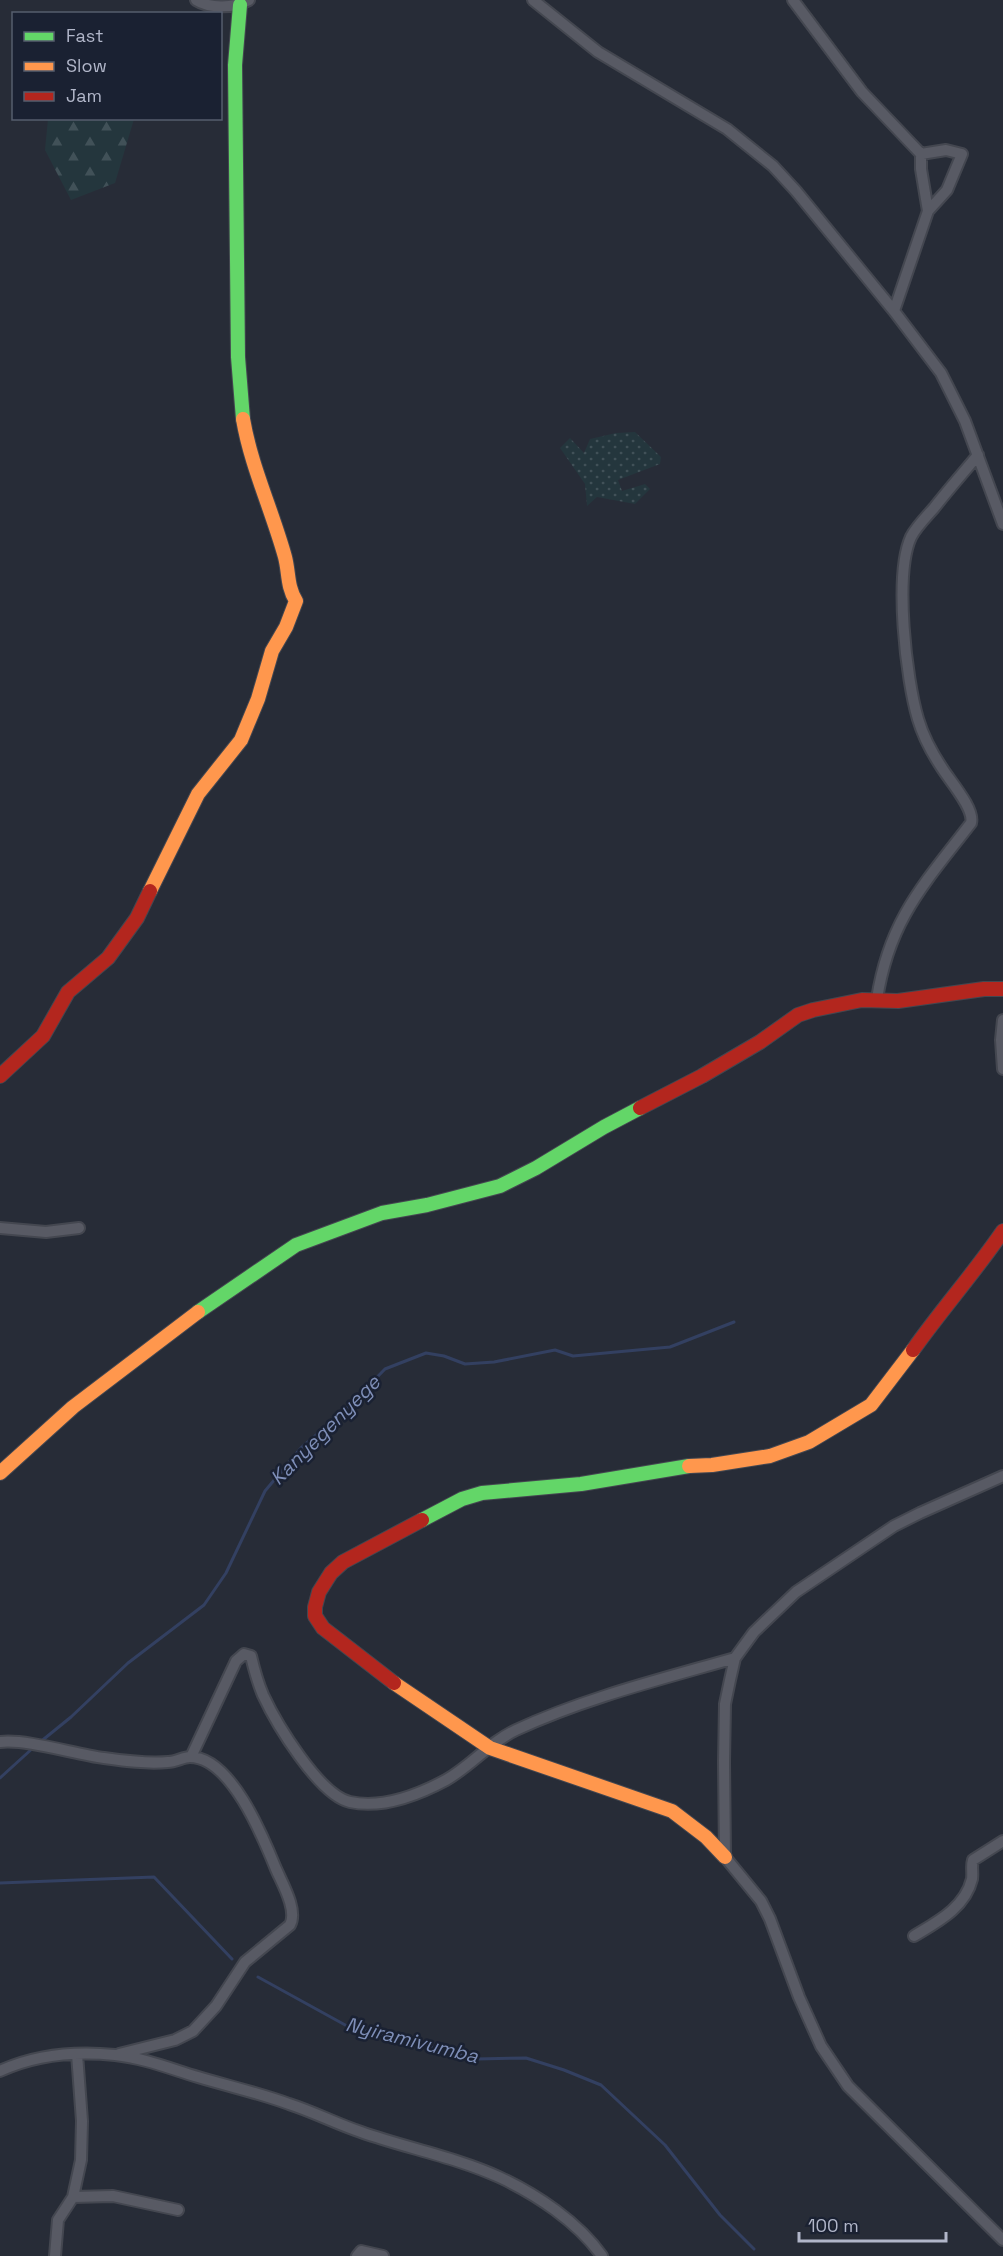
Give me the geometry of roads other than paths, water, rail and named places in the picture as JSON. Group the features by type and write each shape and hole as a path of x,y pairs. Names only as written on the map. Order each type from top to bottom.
{"street":[{"path":"0,1076 43,1035 68,992 108,958 137,918 198,794 241,740 258,699 272,651 286,627 296,601 290,594 286,561 273,514 252,458 244,428 241,401 238,357 235,65 244,2 212,6 196,0"},
{"path":"533,0 598,52 727,129 773,166 796,190 941,373 965,421 1003,524"},
{"path":"793,0 862,92 921,154 922,177 928,211"},
{"path":"894,311 928,211 947,190 962,154 946,150 921,154"},
{"path":"877,999 885,957 906,910 920,888 971,823 972,818 969,808 946,775 926,739 918,717 907,658 902,593 903,567 912,535 978,455"},
{"path":"0,1473 90,1394 187,1320 296,1245 382,1213 427,1205 500,1186 537,1168 604,1127 702,1076 760,1042 798,1015 830,1006 877,999 898,1001 984,989 1003,989"},
{"path":"1003,1020 1001,1040 1003,1070"},
{"path":"0,1228 46,1232 79,1228"},
{"path":"1003,1230 978,1267 944,1306 882,1394 871,1405 824,1434 783,1452 756,1460 682,1466 581,1484 537,1486 471,1495 343,1562 328,1574 321,1585 315,1609 317,1621 323,1628 380,1674 490,1748 672,1811 706,1837 761,1901 811,2025 834,2067 848,2086 1003,2240"},
{"path":"725,1857 725,1704 735,1658 754,1632 796,1592 876,1537 920,1512 1003,1476"},
{"path":"191,1757 236,1661 244,1654 251,1656 262,1694 283,1733 317,1778 334,1795 350,1802 400,1800 425,1791 448,1779 513,1732 542,1719 597,1699 735,1658"},
{"path":"0,1742 22,1743 103,1758 139,1762 169,1762 191,1757 218,1768 235,1786 271,1858 289,1902 293,1920 285,1930 245,1962 216,2007 193,2031 176,2040 116,2055"},
{"path":"914,1936 948,1914 960,1903 972,1879 973,1860 1003,1841"},
{"path":"0,2071 32,2058 55,2054 116,2055 157,2063 244,2089 290,2104 340,2125 476,2168 500,2178 546,2204 586,2237 602,2256"},
{"path":"55,2256 58,2220 74,2197 79,2177 82,2121 76,2054"},
{"path":"74,2197 113,2196 178,2210"},
{"path":"357,2256 361,2251 383,2256"}],"waterway":[{"name":"Kanyegenyege","path":"39,1743 71,1717 128,1663 204,1605 226,1573 265,1491 301,1448 341,1414 385,1369 426,1353 444,1356 465,1364 494,1362 555,1350 573,1356 670,1347 734,1322"},
{"name":"Kanyegenyege","path":"0,1778 34,1747"},
{"name":"Nyiramivumba","path":"0,1883 154,1877 232,1959"},
{"name":"Nyiramivumba","path":"258,1977 347,2026 476,2059 526,2058 601,2085 665,2145 720,2215 754,2249"}]}
